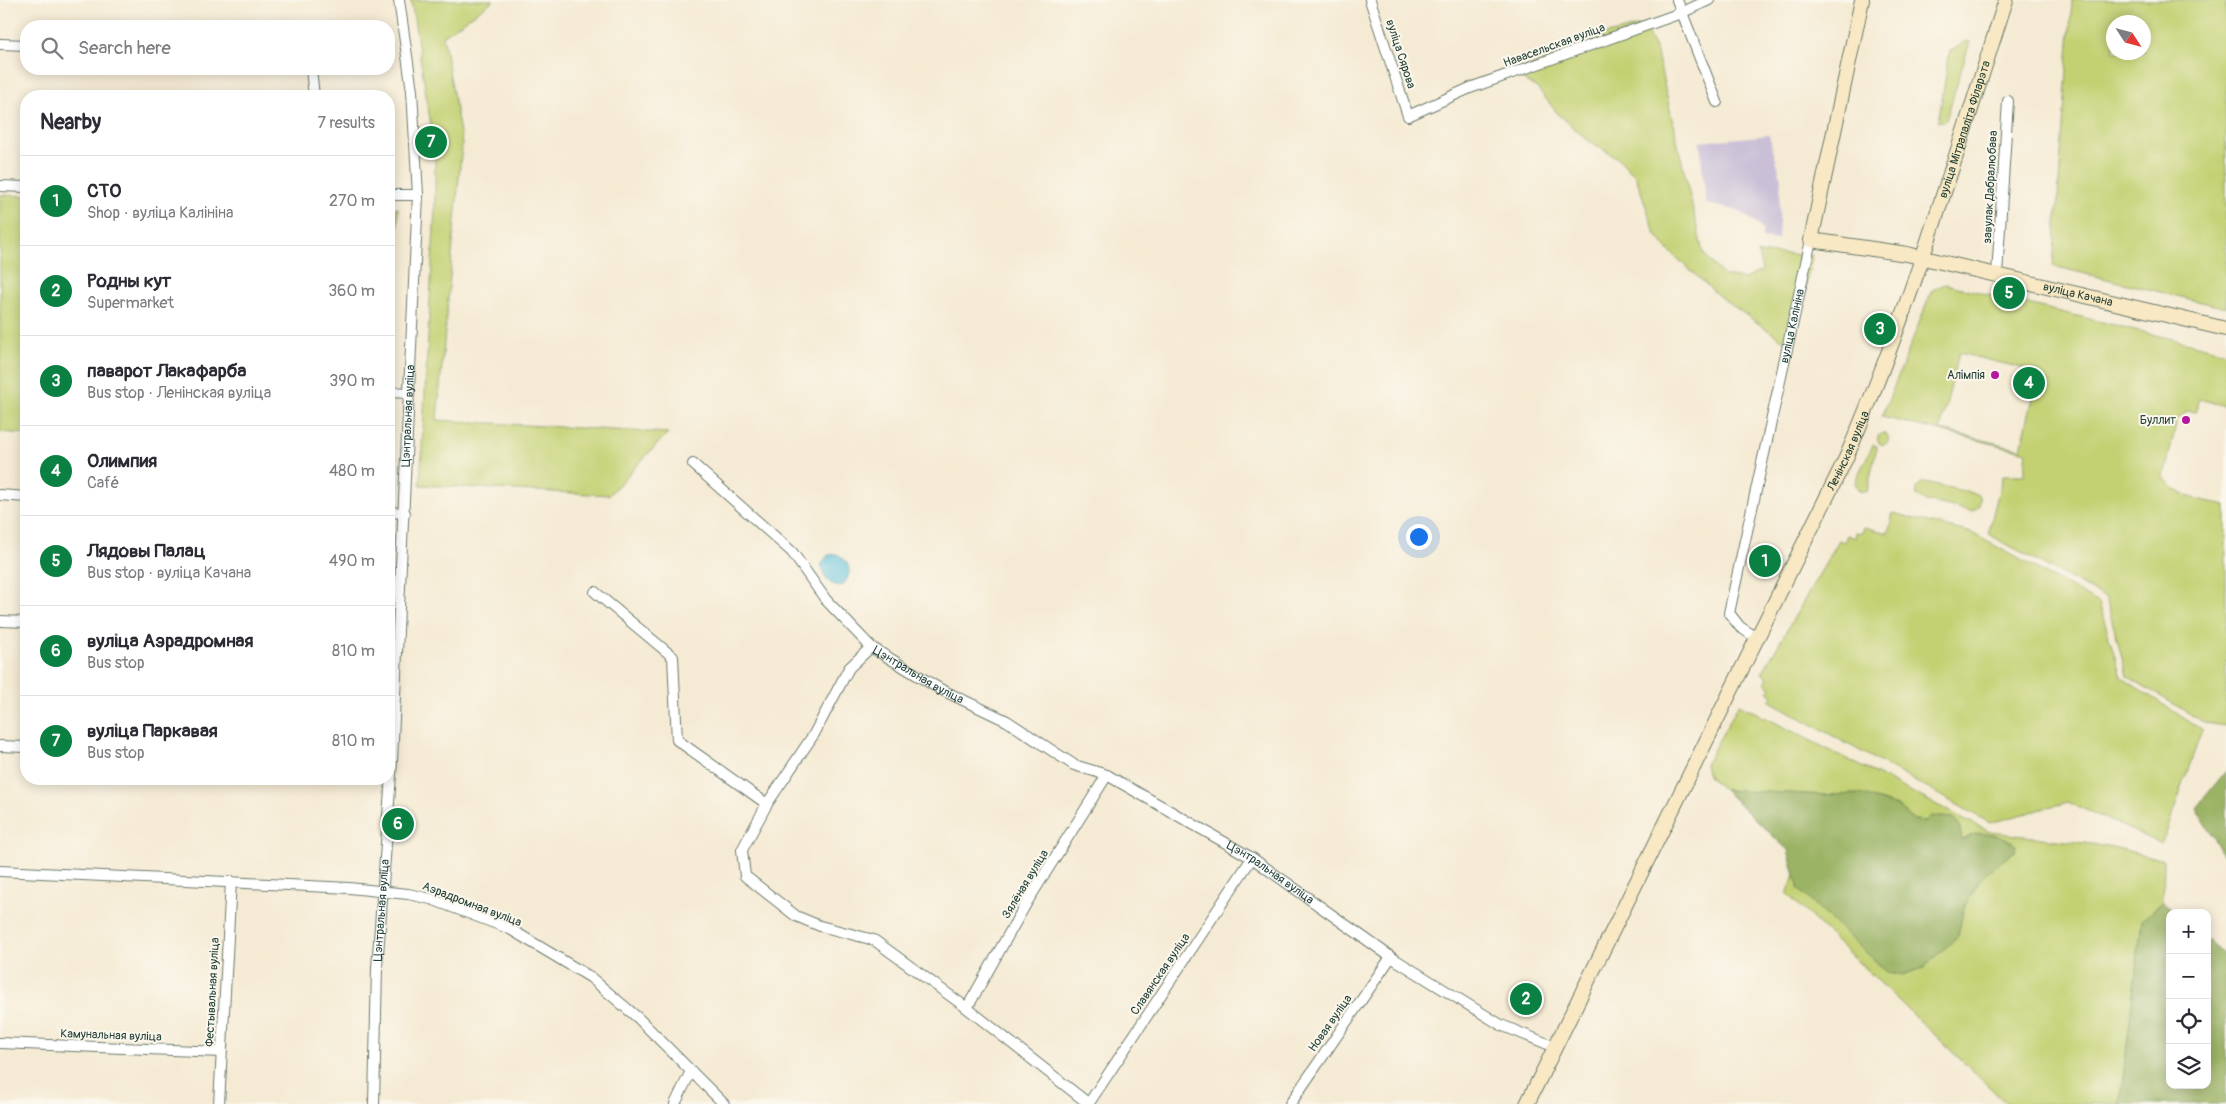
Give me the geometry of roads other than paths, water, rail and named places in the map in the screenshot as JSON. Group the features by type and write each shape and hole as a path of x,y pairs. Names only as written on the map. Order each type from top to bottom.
{"main road":[{"name":"вуліца Калініна","path":"1811,240 1862,0"},
{"name":"вуліца Мітрапаліта Філарэта","path":"1923,258 2006,0"},
{"name":"вуліца Качана","path":"1811,240 1923,258 2226,329"},
{"name":"Ленінская вуліца","path":"1555,1047 1846,458 1863,419 1923,258"},
{"path":"1527,1104 1555,1047"}],"street":[{"name":"Цэнтральная вуліца","path":"395,626 405,513 418,195 412,91 399,0"},
{"name":"вуліца Сярова","path":"1370,0 1408,116"},
{"path":"1677,0 1717,102"},
{"name":"Навасельская вуліца","path":"1408,116 1470,88 1681,13 1709,0"},
{"path":"0,44 20,45"},
{"path":"312,75 313,90"},
{"name":"завулак Дабралюбава","path":"1997,275 2008,101"},
{"path":"0,186 20,187"},
{"path":"395,195 418,195"},
{"name":"вуліца Калініна","path":"1757,638 1740,627 1729,613 1811,240"},
{"path":"395,392 409,393"},
{"path":"693,464 792,552 826,600 871,647"},
{"path":"0,496 20,497"},
{"path":"395,512 405,513"},
{"path":"595,592 673,657 677,740 767,804"},
{"path":"0,621 20,622"},
{"name":"Цэнтральная вуліца","path":"1089,1104 967,1008 874,940 820,926 796,916 745,876 742,850 767,804 814,734 849,668 871,647 940,689 1008,721 1074,764 1107,775 1252,858 1391,957 1501,1025 1555,1047"},
{"path":"0,746 20,747"},
{"name":"Зялёная вуліца","path":"967,1008 1028,902 1107,775"},
{"name":"Цэнтральная вуліца","path":"374,1104 377,968 389,785"},
{"name":"Славянская вуліца","path":"1089,1104 1252,858"},
{"name":"Аэрадромная вуліца","path":"0,871 349,888 408,894 430,899 510,929 590,977 691,1070 724,1104"},
{"name":"Фестывальная вуліца","path":"218,1104 231,881"},
{"name":"Новая вуліца","path":"1290,1104 1391,957"},
{"name":"Камунальная вуліца","path":"0,1043 221,1052"},
{"path":"675,1104 691,1070"}],"water":[{"path":"837,554 848,564 849,569 846,582 842,586 827,580 821,565 828,555"}],"place":[{"name":"вуліца Паркавая","path":"431,142"},
{"name":"Лядовы Палац","path":"2009,293"},
{"name":"паварот Лакафарба","path":"1880,329"},
{"name":"Алімпія","path":"1995,375"},
{"name":"Олимпия","path":"2029,383"},
{"name":"Буллит","path":"2186,420"},
{"name":"СТО","path":"1765,561"},
{"name":"вуліца Аэрадромная","path":"398,824"},
{"name":"Родны кут","path":"1526,999"}]}
